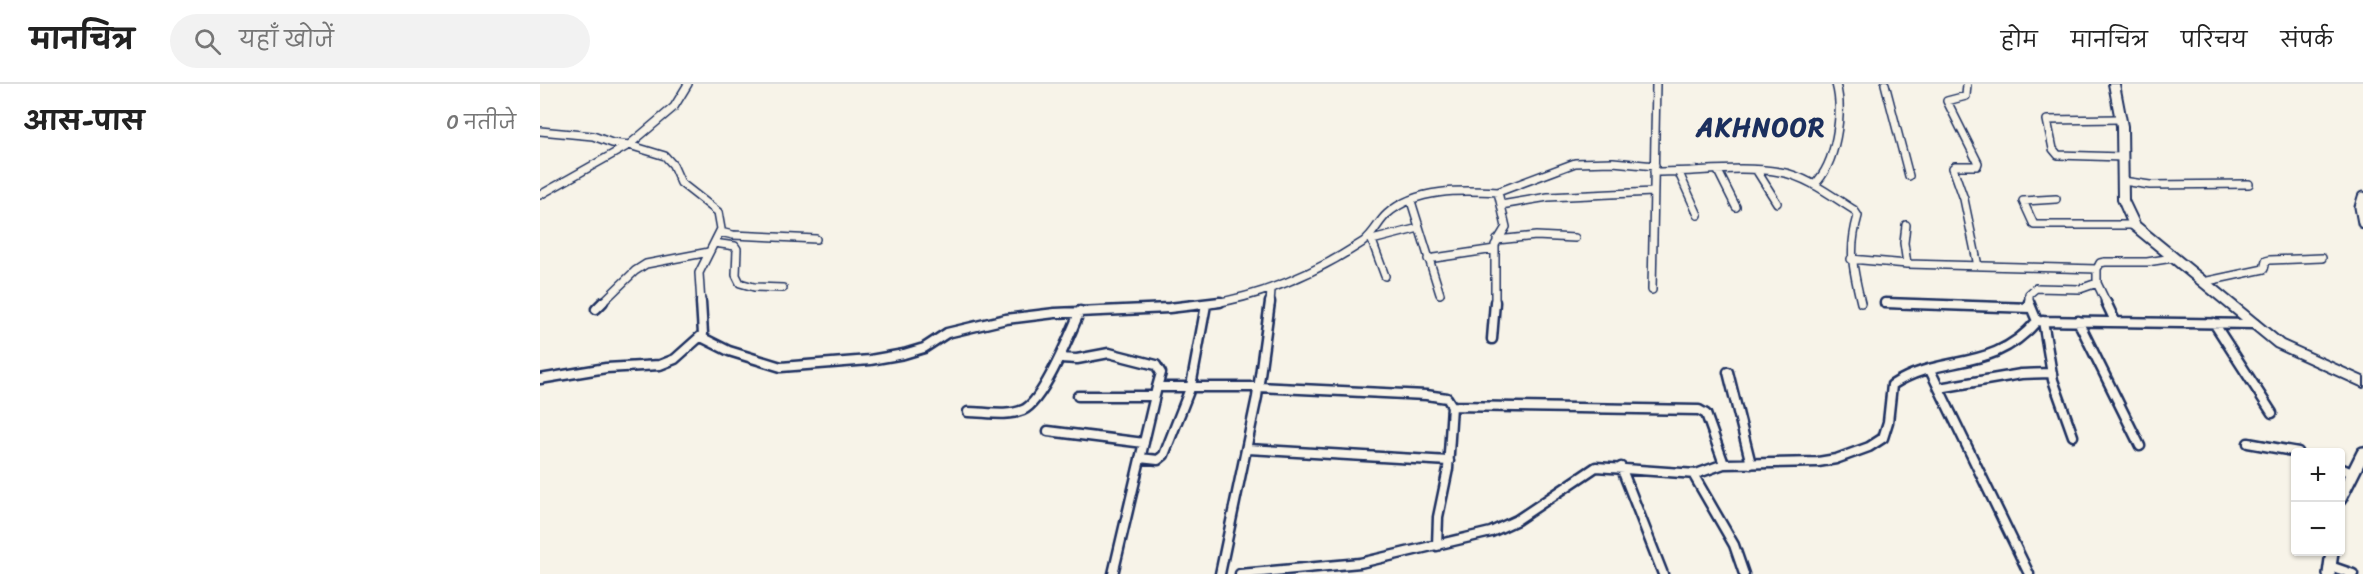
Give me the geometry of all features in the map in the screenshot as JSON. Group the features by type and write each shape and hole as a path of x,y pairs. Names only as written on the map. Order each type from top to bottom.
{"main road":[{"path":"2114,84 2120,119 2125,207 2134,225 2279,344 2363,382"}],"street":[{"path":"540,195 629,145 674,107 688,84"},
{"path":"1652,290 1656,84"},
{"path":"1817,183 1824,176 1836,148 1838,95 1836,84"},
{"path":"1885,84 1909,176"},
{"path":"1967,84 1966,96 1947,101 1978,164 1976,167 1953,168 1967,210 1971,241 1978,266"},
{"path":"2120,119 2047,120 2053,149 2058,155 2122,157"},
{"path":"540,131 593,136 612,143 657,152 670,161 681,183 718,212 721,220 720,231 699,273 704,327 701,337 694,345 675,359 660,365 606,368 540,379"},
{"path":"1371,238 1385,216 1411,201 1456,191 1498,192 1575,163 1655,166 1680,173 1757,171 1788,173 1817,183 1854,210 1858,216 1853,232 1851,259 1861,303"},
{"path":"1718,171 1736,207"},
{"path":"1757,171 1777,203"},
{"path":"1680,173 1698,215"},
{"path":"2123,181 2150,185 2249,184"},
{"path":"1492,339 1496,288 1495,249 1497,240 1506,227 1498,192"},
{"path":"1501,205 1548,197 1653,192"},
{"path":"2363,197 2360,207 2363,223"},
{"path":"2056,199 2023,201 2034,225 2134,225"},
{"path":"1411,201 1440,294"},
{"path":"1906,225 1904,243 1907,264"},
{"path":"701,337 729,352 762,362 769,367 870,359 918,350 945,334 979,323 1080,310 1160,309 1206,305 1271,290 1371,238 1419,228"},
{"path":"720,231 733,235 816,239"},
{"path":"1497,240 1536,236 1575,238"},
{"path":"1371,238 1385,276"},
{"path":"714,243 735,246 737,249 736,275 740,283 746,286 783,288"},
{"path":"1428,259 1495,249"},
{"path":"596,309 629,276 646,264 708,252"},
{"path":"2115,321 2097,283 2097,270 2100,263 2147,262 2169,255"},
{"path":"2203,282 2264,269 2266,261 2270,260 2322,258"},
{"path":"1851,259 1907,264 2097,270"},
{"path":"2073,436 2060,403 2040,321 2031,308 2029,294 2036,288 2080,289 2097,283"},
{"path":"1220,574 1248,449 1269,325 1271,290"},
{"path":"1885,303 2031,308"},
{"path":"1140,458 1158,460 1164,455 1191,386 1206,305"},
{"path":"968,412 1027,409 1060,358 1080,310"},
{"path":"1240,574 1337,567 1491,532 1511,523 1591,469 1621,467 1693,474 1724,464 1818,462 1836,459 1869,447 1883,438 1886,432 1892,384 1930,370 2004,351 2040,321 2255,324"},
{"path":"2078,321 2140,446"},
{"path":"2214,323 2272,413"},
{"path":"1060,358 1077,359 1109,352 1156,366 1161,373 1113,574"},
{"path":"1930,370 2030,574"},
{"path":"1728,372 1751,464"},
{"path":"1939,388 2021,374 2052,373"},
{"path":"1157,387 1259,387 1447,398 1452,406 1449,461 1438,517 1437,546"},
{"path":"1078,396 1154,396"},
{"path":"1452,406 1699,410 1706,414 1724,464"},
{"path":"1048,431 1144,443"},
{"path":"2248,443 2291,452"},
{"path":"1248,449 1449,461"},
{"path":"2346,471 2363,453"},
{"path":"1621,467 1663,574"},
{"path":"1693,474 1734,545 1744,574"},
{"path":"2329,570 2353,574"}],"district":[{"name":"AKHNOOR","path":"1761,127"}]}
